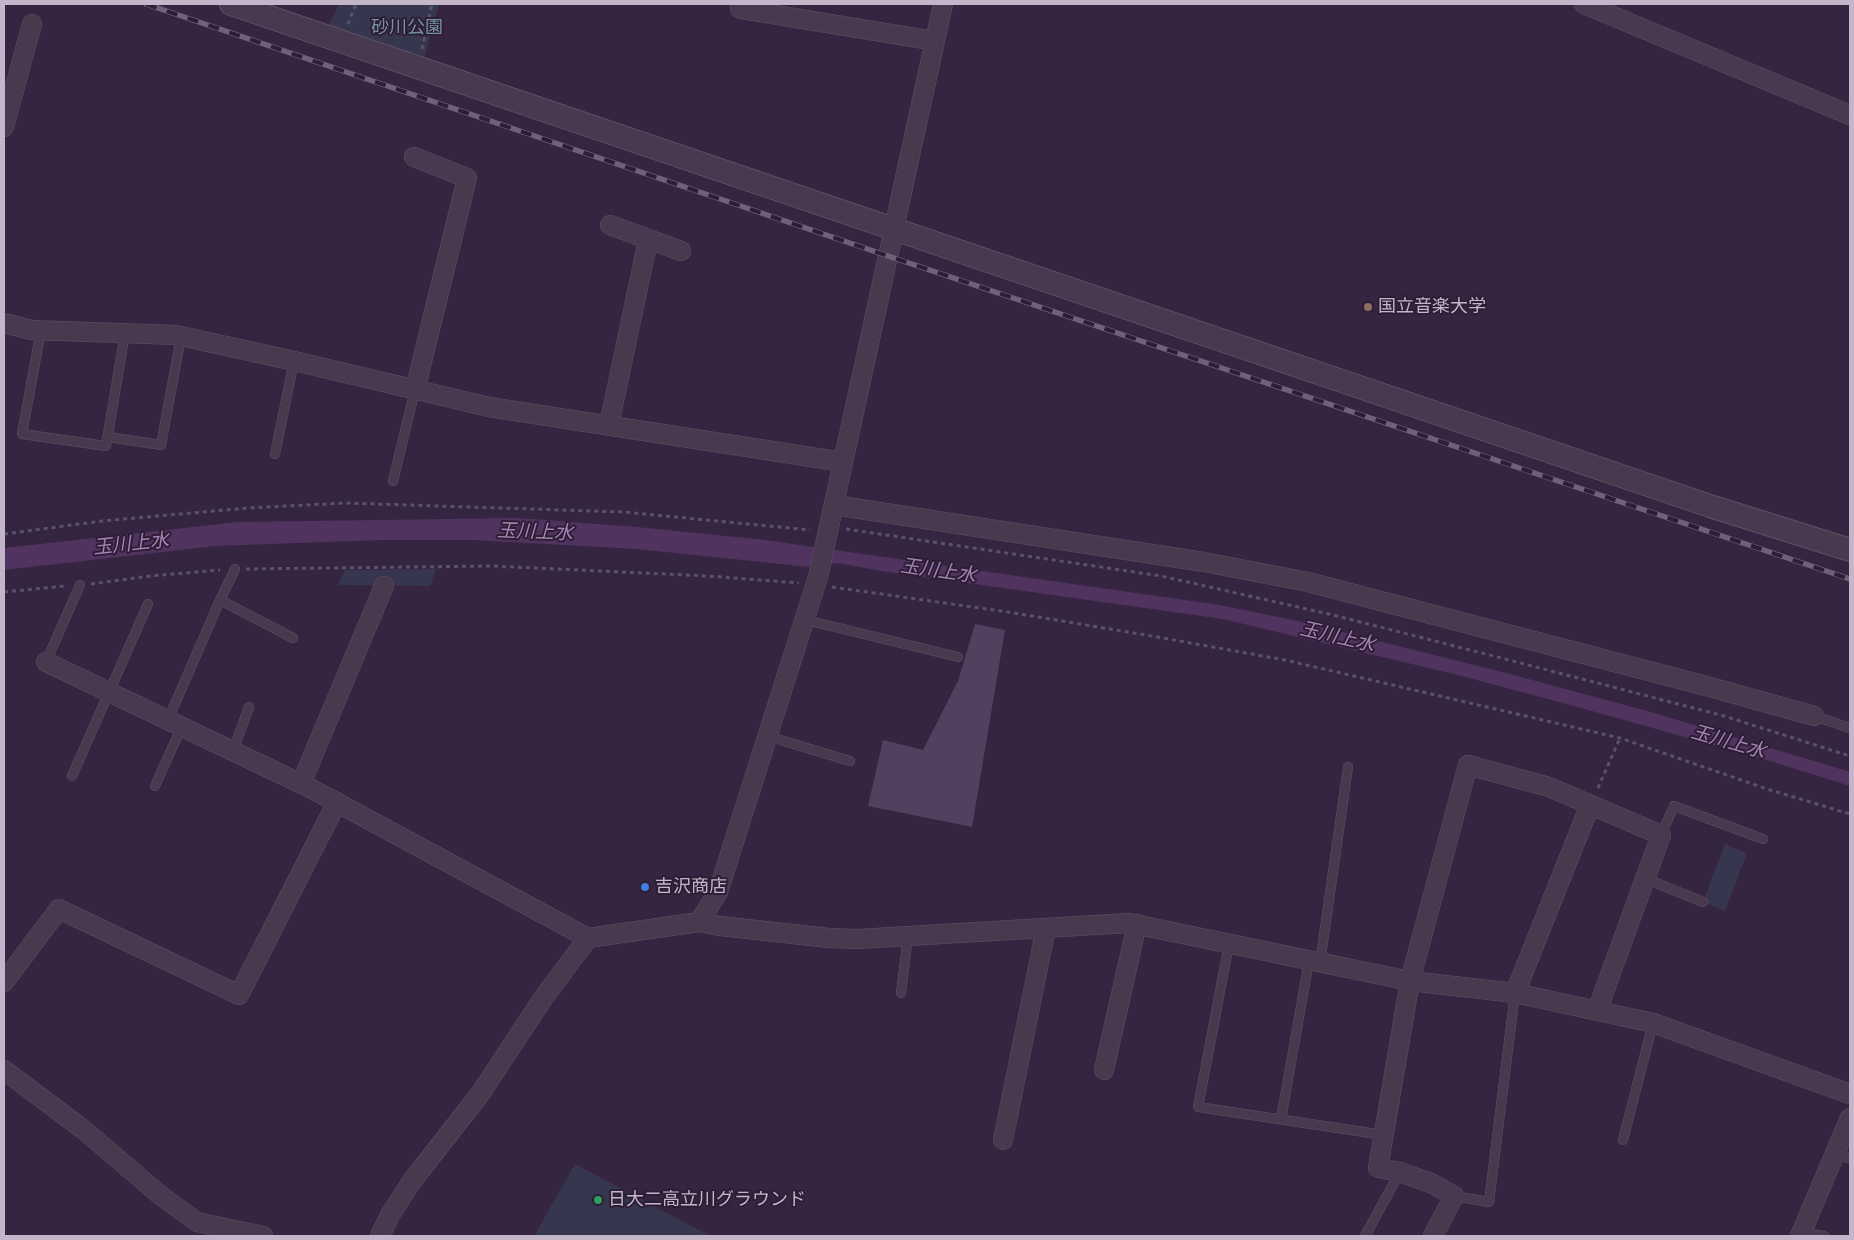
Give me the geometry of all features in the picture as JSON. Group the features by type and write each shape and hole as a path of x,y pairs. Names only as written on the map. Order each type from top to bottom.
{"street":[{"path":"236,4 1710,506 1850,550"},
{"path":"741,4 740,9 936,41"},
{"path":"699,922 718,892 817,581 943,4"},
{"path":"1584,4 1850,115"},
{"path":"4,127 32,24"},
{"path":"414,157 467,178 415,390"},
{"path":"610,226 681,251"},
{"path":"609,425 648,240"},
{"path":"4,323 31,330 181,336 489,407 843,462"},
{"path":"834,505 1204,562 1308,582 1814,716"},
{"path":"301,784 384,586"},
{"path":"46,662 233,750 337,802 588,938 699,922 829,938 858,939 1137,924 1410,981 1515,992 1653,1023 1850,1094"},
{"path":"1432,1236 1454,1196 1433,1184 1400,1172 1378,1168 1410,981 1468,765 1549,787 1661,835 1597,1011"},
{"path":"4,982 59,909 240,995 337,802"},
{"path":"1515,992 1590,805"},
{"path":"1104,1070 1137,924"},
{"path":"1003,1140 1046,928"},
{"path":"380,1236 390,1215 412,1181 480,1094 544,997 588,938"},
{"path":"4,1070 84,1130 160,1195 193,1229 256,1236"},
{"path":"1801,1234 1842,1157 1850,1118"}],"lane":[{"path":"41,330 22,434 106,446 125,333"},
{"path":"108,437 161,446 181,336"},
{"path":"276,454 294,361"},
{"path":"393,481 415,390"},
{"path":"155,786 175,723 220,600 234,569"},
{"path":"46,662 80,585"},
{"path":"220,600 292,638"},
{"path":"72,776 148,604"},
{"path":"806,620 958,657"},
{"path":"233,750 249,707"},
{"path":"1814,716 1850,728"},
{"path":"767,736 850,761"},
{"path":"1281,1119 1315,962 1348,767"},
{"path":"1661,835 1674,806 1763,839"},
{"path":"1644,878 1703,902"},
{"path":"901,993 908,936"},
{"path":"1229,944 1198,1106 1384,1135"},
{"path":"1454,1196 1489,1202 1515,992"},
{"path":"1623,1140 1653,1023"},
{"path":"1364,1236 1400,1172"},
{"path":"1801,1234 1824,1236"}],"path":[{"path":"418,67 432,4"},
{"path":"4,534 102,521 248,508 345,503 624,512 761,524 826,537 848,529 1161,576 1332,615 1724,716 1850,756"},
{"path":"4,592 234,569 492,566 817,581 1146,635 1285,660 1620,738 1850,814"},
{"path":"1590,805 1620,738"}],"green space":[{"name":"砂川公園","path":"339,4 439,4 424,59 327,28"},
{"path":"436,569 430,586 338,585 345,570"},
{"path":"1725,844 1747,853 1725,911 1703,902"},
{"name":"日大二高立川グラウンド","path":"575,1164 710,1236 534,1236"}],"water":[{"name":"玉川上水","path":"518,518 637,527 765,540 1220,605 1302,622 1510,674 1658,714 1850,772 1850,786 1770,761 1458,675 1223,619 837,563 809,567 637,549 473,540 381,540 215,546 4,570 4,548 238,522"}],"building":[{"path":"975,624 1005,630 972,827 868,806 883,740 923,750 958,681"}],"railway":[{"path":"146,4 888,256 1850,579"}],"place":[{"name":"国立音楽大学","path":"1368,307"},
{"name":"吉沢商店","path":"645,887"},
{"name":"日大二高立川グラウンド","path":"598,1200"}]}
